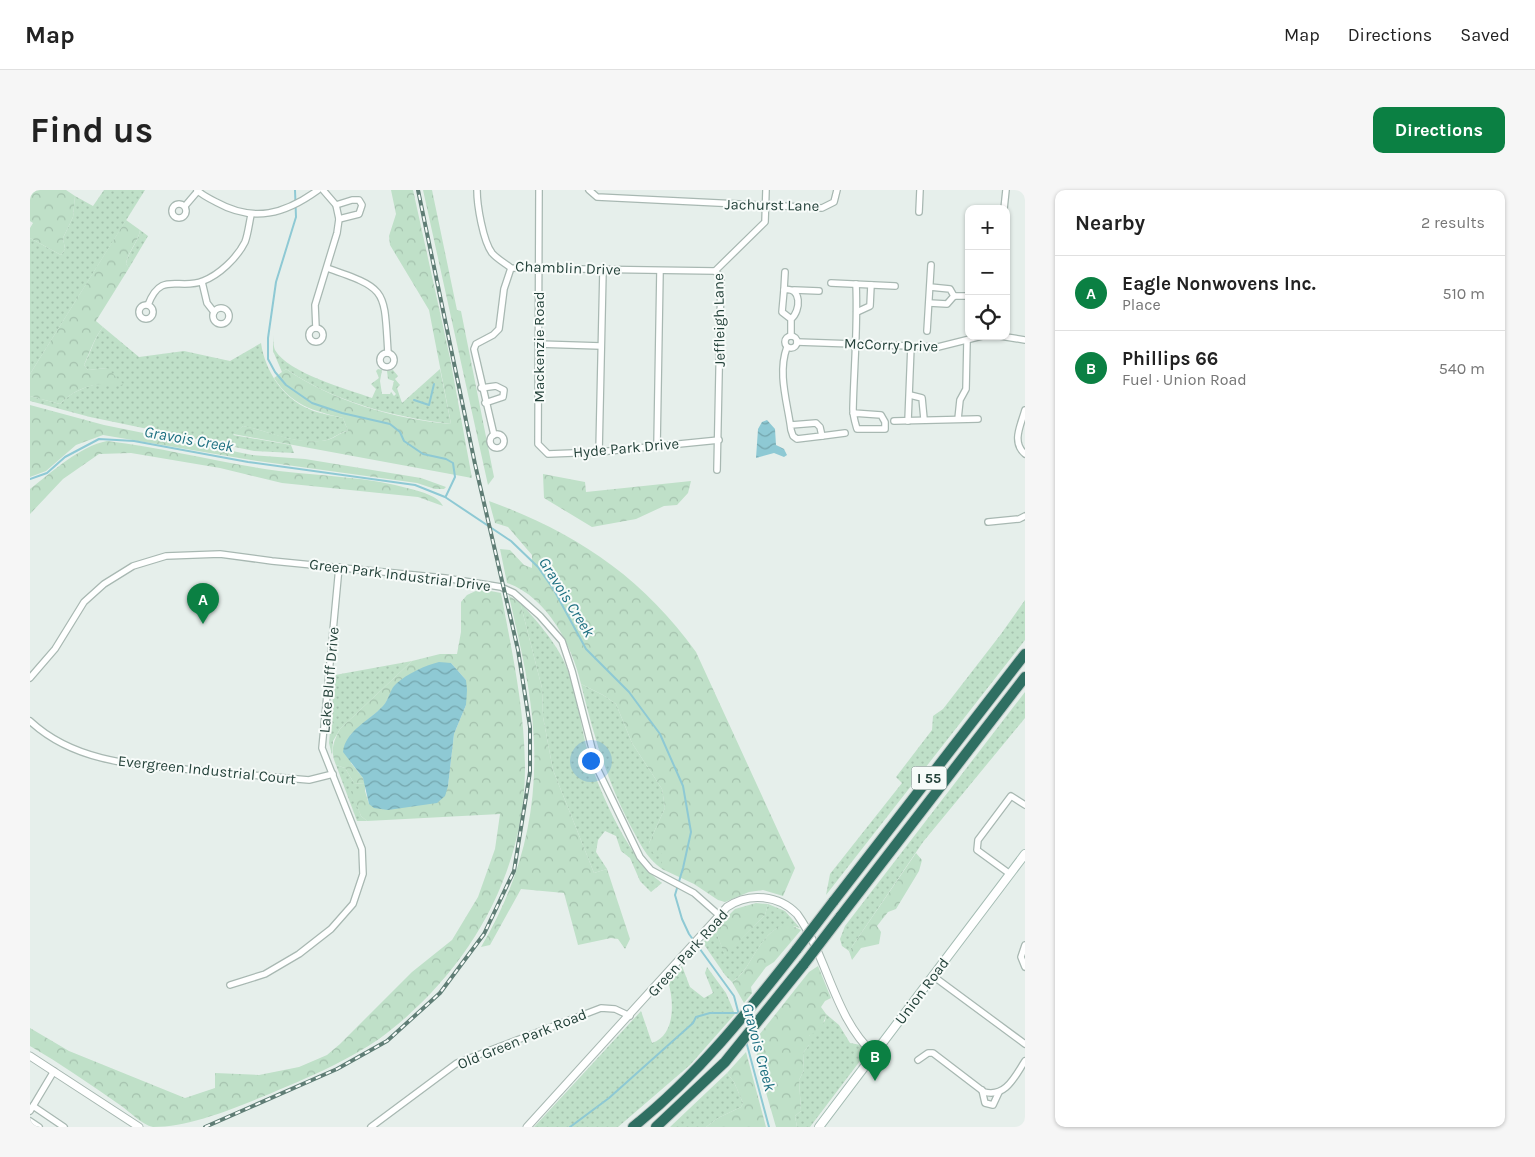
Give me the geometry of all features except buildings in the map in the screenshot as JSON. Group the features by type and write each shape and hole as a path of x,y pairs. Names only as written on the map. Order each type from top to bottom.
{"highway":[{"name":"I 55","path":"633,1127 676,1090 720,1045 797,949 1025,654"},
{"name":"I 55","path":"656,1127 724,1062 766,1012 1025,677"}],"main road":[{"name":"Union Road","path":"819,1127 1025,854"}],"street":[{"path":"185,206 197,191 225,207 251,215 279,211 318,190"},
{"path":"316,328 315,305 340,219 336,205 323,190"},
{"name":"Chamblin Drive","path":"477,190 486,240 490,250 496,258 511,268 715,271"},
{"name":"Mackenzie Road","path":"538,444 539,190"},
{"name":"Jeffleigh Lane","path":"717,470 721,277 715,271 764,222 766,190"},
{"name":"Jachurst Lane","path":"590,191 597,197 822,208 834,202 837,190"},
{"path":"919,212 920,190"},
{"path":"1004,205 1006,190"},
{"path":"336,205 358,200 362,206 359,214 340,219"},
{"path":"148,305 157,288 166,283 202,282 227,266 244,242 251,215"},
{"path":"928,331 931,265"},
{"path":"326,268 363,280 378,292 384,306 388,353"},
{"path":"494,435 481,388 474,349 476,344 500,329 504,289 511,268"},
{"path":"599,452 603,270"},
{"path":"657,446 660,271"},
{"path":"785,272 782,312 791,319"},
{"path":"202,282 206,303 214,312"},
{"path":"831,283 895,286"},
{"path":"853,413 881,415 885,422 885,429 857,429 853,413 857,312 856,284"},
{"path":"857,312 870,306 871,285"},
{"path":"930,287 950,289 954,296"},
{"path":"784,290 819,291"},
{"path":"791,336 791,319 797,311 797,295 794,290"},
{"path":"929,303 947,304 954,296 965,296"},
{"path":"788,347 795,347 797,342 796,338 791,336"},
{"path":"791,336 785,341 788,347 784,366 784,390 793,436 797,439 845,433"},
{"path":"1010,338 1025,340"},
{"name":"McCorry Drive","path":"797,342 938,347 970,340"},
{"path":"958,418 960,400 966,389 967,341"},
{"path":"538,344 601,346"},
{"path":"908,421 911,346"},
{"path":"481,388 496,386 504,390 502,398 485,403"},
{"path":"910,395 922,398 924,419"},
{"path":"1025,410 1017,440 1019,449 1025,454"},
{"path":"894,421 978,418"},
{"path":"791,425 816,423 822,436"},
{"name":"Hyde Park Drive","path":"538,444 548,454 599,452 718,440"},
{"path":"988,522 1019,519 1025,516"},
{"name":"Green Park Industrial Drive","path":"31,675 55,649 84,602 104,584 134,566 166,556 210,554 445,578 501,587 514,593 540,616 562,642 572,671 588,740 609,796 640,857 651,870 694,893 720,916"},
{"name":"Lake Bluff Drive","path":"230,985 266,974 299,954 330,929 353,904 363,874 362,849 322,748 339,567"},
{"name":"Evergreen Industrial Court","path":"30,721 64,746 88,755 122,763 309,780 333,774"},
{"path":"1010,874 977,850 978,840 1011,796 1025,805"},
{"name":"Green Park Road","path":"527,1127 720,916 732,904 752,898 776,900 792,909 806,928 843,1008 864,1044 874,1054"},
{"path":"1025,946 1022,957 1025,967"},
{"path":"933,976 1025,1044"},
{"name":"Old Green Park Road","path":"371,1127 457,1063 601,1008 615,1009 630,1016"},
{"path":"918,1060 924,1055 934,1053 982,1090 991,1094 999,1092 1008,1086 1025,1061"},
{"path":"30,1056 139,1127"},
{"path":"54,1070 31,1108 64,1127"},
{"path":"982,1090 985,1103 989,1106 993,1105 999,1092"},
{"path":"30,1121 39,1127"}],"green space":[{"path":"30,190 66,190 75,196 73,217 63,238 65,249 61,255 30,238 30,228 33,223 30,221"},
{"path":"104,190 145,190 30,374 30,238 61,255 65,249 63,238 73,217 75,196 93,206"},
{"path":"391,190 413,190 450,358 472,478 233,434 243,426 295,440 316,441 330,439 348,431 343,418 304,406 288,395 274,378 286,369 323,390 365,407 409,418 451,424 429,310 390,245 389,236 396,214"},
{"path":"423,190 432,190 457,310 461,311 494,477 488,485"},
{"path":"126,220 140,230 139,235 127,259 126,264 129,268 96,321 103,327 84,365 88,370 107,368 123,384 122,386 105,384 88,386 73,393 60,404 30,396 30,374"},
{"path":"140,230 148,236 129,268 126,264 127,260"},
{"path":"103,327 139,357 184,351 230,361 261,343 271,373 283,391 309,409 343,418 348,431 327,440 316,442 285,438 243,426 233,435 291,445 294,453 254,451 90,417 30,401 30,396 60,404 70,395 82,389 108,382 107,368 88,370 84,365"},
{"path":"273,343 275,350 292,366 334,385 372,398 376,389 371,384 379,378 376,371 378,369 382,370 380,381 382,394 390,394 391,392 394,396 396,394 392,389 394,381 388,379 387,371 393,370 398,376 395,379 400,385 397,388 402,403 440,369 451,424 386,412 324,391 286,369 282,372 273,351"},
{"path":"30,405 104,425 252,455 305,459 421,478 446,487 444,489 435,489 417,483 251,460 103,435 76,445 46,471 30,477"},
{"path":"107,441 279,471 346,477 395,485 425,493 434,497 443,506 418,497 282,483 220,468 131,453 99,454 63,479 30,514 30,489 77,454 87,448"},
{"path":"543,474 585,482 586,492 691,481 688,493 677,505 664,506 636,519 592,527 544,498"},
{"path":"489,501 550,527 604,560 653,601 696,652 795,868 783,896 763,890 749,892 725,902 718,900 694,884 662,869 662,853 653,853 649,843 665,808 662,789 632,743 616,704 581,684 571,654 556,624 534,599 507,583 500,549 510,550 524,565 532,568 532,555 508,527 495,523"},
{"path":"480,589 501,593 523,725 525,770 522,810 514,849 501,886 484,921 463,955 438,986 410,1014 379,1039 346,1059 311,1076 222,1113 169,1126 153,1127 144,1124 87,1082 30,1046 30,1028 69,1051 185,1098 215,1088 215,1073 259,1075 299,1067 327,1055 412,972 452,940 478,897 495,849 500,814 367,821 361,816 351,791 365,791 369,804 448,786 454,734 466,705 466,680 451,663 421,670 395,685 384,706 350,735 351,763 363,778 365,784 354,783 345,768 336,765 333,751 334,742 340,729 412,661 440,654 457,654 461,632 461,602 467,595"},
{"path":"509,596 520,602 542,688 543,717 553,770 594,873 607,869 630,939 625,949 618,939 611,938 578,945 564,893 521,889 490,945 481,947 496,920 518,864 526,836 534,777 534,747 530,701"},
{"path":"1025,600 1025,640 826,895 830,874 902,783 896,777 932,730 933,716 943,709"},
{"path":"520,602 548,636 565,664 575,694 588,753 603,796 618,827 636,856 650,873 662,883 651,892 640,881 630,858 621,851 616,836 605,831 598,840 596,852 607,869 594,873 553,770 543,717 542,688"},
{"path":"412,661 340,729 333,741 332,755 329,743 335,675"},
{"path":"581,684 616,704 632,743 662,789 665,808 649,843 662,853 662,869 643,848 613,789 590,720"},
{"path":"1025,692 1025,718 923,842 849,951 842,946 840,939 845,926"},
{"path":"336,765 345,768 354,783 365,784 365,791 352,791 361,816 367,821 357,821"},
{"path":"916,853 922,860 919,871 896,909 888,912 877,926 881,932 879,944 861,948 852,960 849,951"},
{"path":"756,903 768,904 765,915 725,956 715,929 735,909"},
{"path":"768,904 785,911 800,928 787,926 777,929 768,935 747,966 732,982 703,943 715,929 725,955 765,915"},
{"path":"789,924 801,930 774,962 766,967 751,987 752,993 744,1003 732,982 745,969 770,933 779,927"},
{"path":"682,966 690,987 704,998 713,993 705,973 707,967 726,993 735,1014 690,1065 618,1127 534,1127 641,1011 652,1043 660,1039 669,1025 671,1016 672,1007 668,981"},
{"path":"818,966 831,998 825,1001 821,1007 826,1014 824,1021 809,1036 809,1045 803,1053 804,1070 799,1080 801,1111 795,1116 797,1127 776,1127 758,1065 755,1040 809,972"},
{"path":"826,1014 839,1025 850,1043 861,1045 863,1057 810,1127 797,1127 795,1116 801,1111 799,1080 804,1070 803,1053 809,1045 809,1036 825,1021"},
{"path":"746,1052 766,1127 706,1127 718,1118 741,1107 743,1103 734,1082 727,1073"},
{"path":"727,1073 734,1082 743,1103 741,1107 718,1118 706,1127 670,1127"}],"water":[{"path":"767,420 775,429 776,445 784,449 787,455 784,457 774,453 756,458 758,429 762,422"},
{"path":"439,662 451,663 466,680 467,690 466,705 454,734 448,786 445,796 437,803 388,810 374,808 369,804 363,778 343,752 348,738 383,706 397,683 417,670"}],"waterway":[{"path":"295,190 296,217 276,282 268,338 268,359 275,372 286,385 312,403 342,413 390,424 400,432 404,441 423,454 446,459 453,463 455,477 446,496"},
{"path":"414,400 429,405 434,384"},
{"name":"Gravois Creek","path":"30,479 47,473 65,457 99,439 134,441 248,462 415,485 445,497 511,541 538,567 554,590 586,649 629,692 660,734 683,786 691,832 675,895 682,919 689,934 734,996 739,1015"},
{"path":"570,1127 609,1098 693,1023 696,1017 710,1013 739,1013"},
{"name":"Gravois Creek","path":"746,1041 769,1127"}],"railway":[{"path":"205,1127 337,1069 387,1041 440,993 484,934 514,871 530,772 530,727 518,650 475,464 418,190"}],"place":[{"name":"Eagle Nonwovens Inc.","path":"203,624"},
{"name":"Phillips 66","path":"875,1081"}]}
